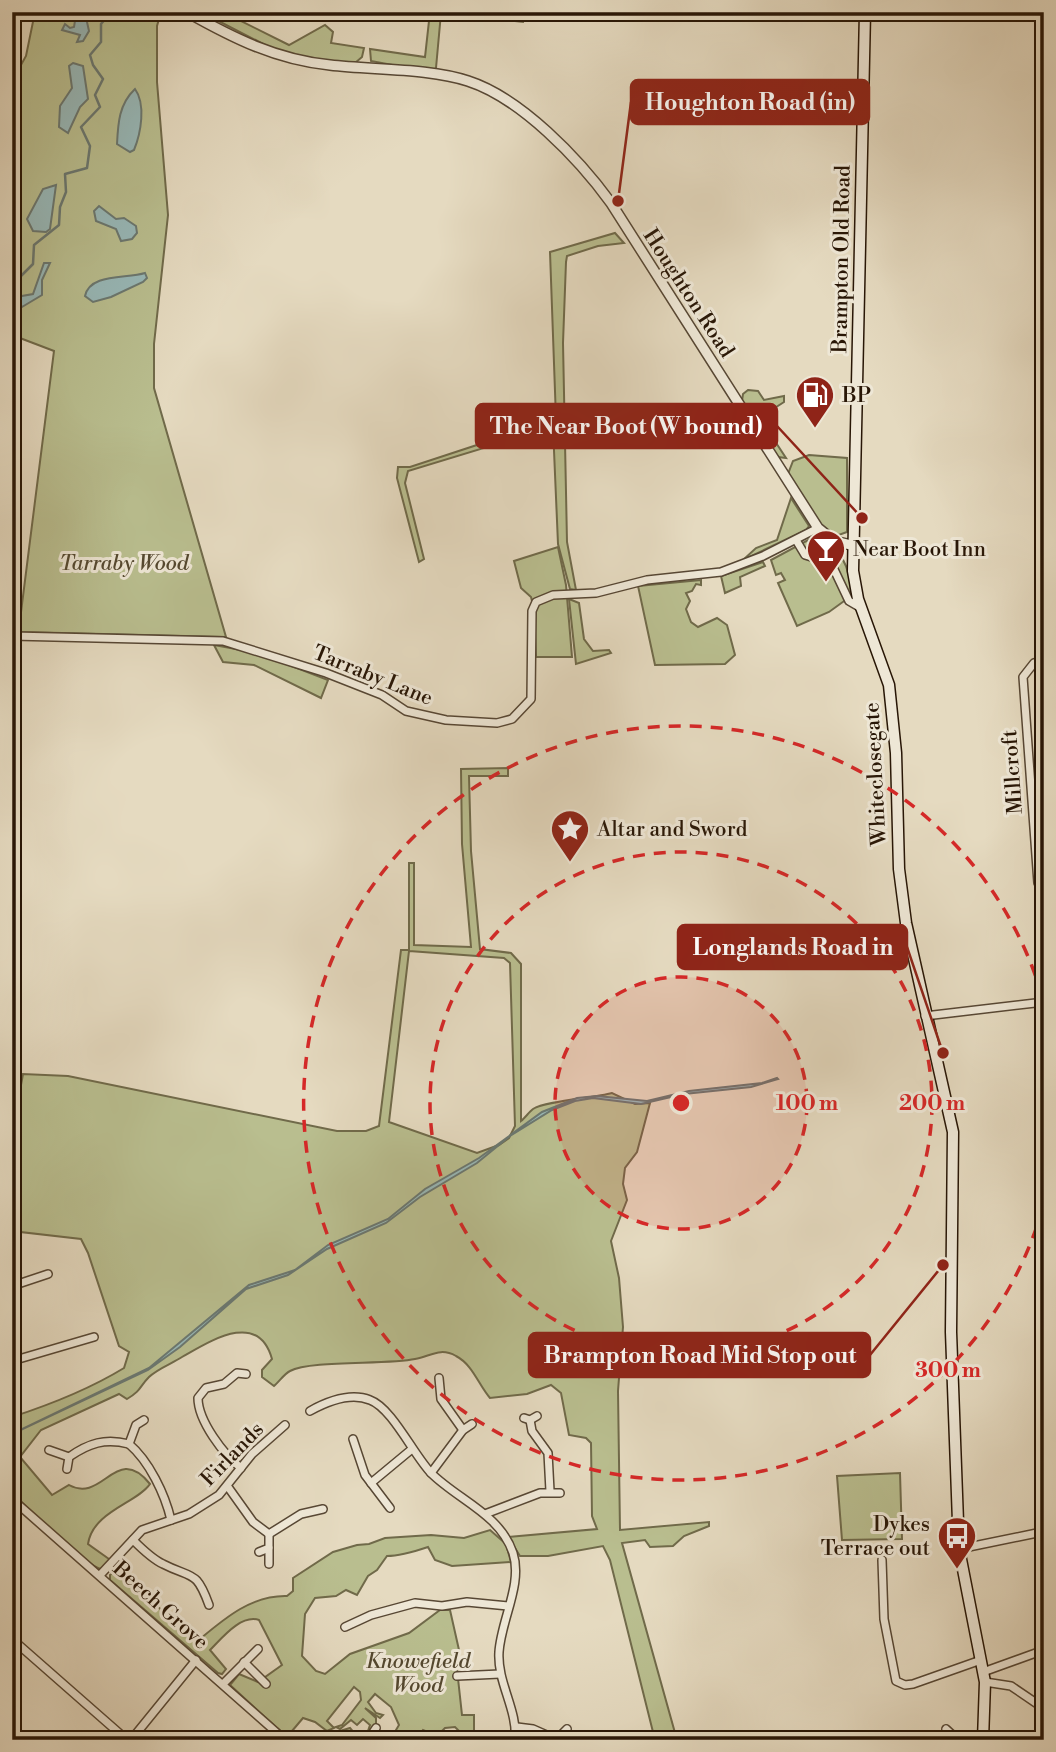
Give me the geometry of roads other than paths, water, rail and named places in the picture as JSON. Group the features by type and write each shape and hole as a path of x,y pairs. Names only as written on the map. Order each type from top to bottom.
{"main road":[{"name":"Brampton Old Road","path":"854,506 865,12"},
{"name":"Whiteclosegate","path":"854,506 851,545 861,608 880,653 893,713 899,869 913,962 946,1091 953,1132 951,1332 959,1549 984,1677 984,1740"}],"street":[{"name":"Houghton Road","path":"187,12 228,35 279,56 327,65 465,79 493,92 558,141 590,174 611,203 818,528 834,541 851,545"},
{"name":"Tarraby Lane","path":"12,636 223,641 362,685 406,711 425,718 497,723 512,719 531,699 533,611 536,602 563,593 596,593 647,580 721,572 818,528"},
{"path":"796,540 805,555 831,563 849,601 861,608"},
{"name":"Millcroft","path":"1044,661 1034,663 1023,677 1038,883 1044,889"},
{"path":"925,1016 1044,1002"},
{"path":"12,1286 48,1275"},
{"path":"12,1362 94,1337"},
{"path":"230,1364 232,1376"},
{"path":"241,1468 219,1447 198,1403 206,1388 224,1384 232,1376 246,1374"},
{"path":"439,1378 441,1399 463,1430"},
{"path":"310,1411 337,1398 371,1400 384,1410 431,1473 485,1514 505,1536 514,1555 514,1583 499,1651 500,1674 517,1727 515,1740"},
{"path":"530,1418 532,1431 548,1452 550,1491"},
{"path":"129,1444 136,1425 144,1420"},
{"path":"431,1473 463,1430 472,1424"},
{"name":"Firlands","path":"101,1574 142,1530 198,1510 228,1487 268,1438 285,1425"},
{"path":"353,1439 370,1482 390,1508"},
{"path":"49,1450 68,1457 106,1440 129,1444 139,1454 162,1493 171,1520"},
{"path":"370,1482 412,1449"},
{"path":"67,1469 68,1457"},
{"path":"228,1487 253,1522 269,1534"},
{"path":"485,1514 550,1491 560,1493"},
{"name":"Beech Grove","path":"12,1499 101,1574 285,1740"},
{"path":"269,1534 301,1514 323,1509"},
{"path":"959,1549 1037,1533 1044,1528"},
{"path":"269,1534 269,1564"},
{"path":"133,1540 163,1565 189,1573 197,1580 209,1605"},
{"path":"259,1552 269,1548"},
{"path":"882,1560 884,1619 896,1681 914,1684 981,1660"},
{"path":"345,1627 371,1615 415,1603 442,1606 467,1602 508,1606"},
{"path":"12,1639 129,1740 196,1660"},
{"path":"223,1684 258,1649"},
{"path":"984,1677 1044,1650"},
{"path":"244,1662 266,1684"},
{"path":"457,1676 500,1674"},
{"path":"984,1677 1006,1684 1036,1703 1044,1701"},
{"path":"517,1727 533,1729 558,1739 567,1729"},
{"path":"368,1740 376,1728"},
{"path":"946,1729 958,1740"}],"water":[{"path":"78,12 96,14 94,19 92,15 87,22 89,31 83,41 77,42 80,35 62,30 65,24 70,28 74,27 75,21 69,17 76,17"},
{"path":"73,63 83,66 88,99 80,107 68,133 59,127 60,106 72,88 69,66"},
{"path":"135,89 140,102 141,119 137,143 130,152 117,144 118,129 120,114"},
{"path":"56,185 50,229 46,232 33,231 27,219 43,189"},
{"path":"99,206 116,219 124,218 136,226 137,233 132,239 121,241 116,229 96,221 94,211"},
{"path":"44,263 50,263 42,280 42,295 22,307 16,297 33,294"},
{"path":"145,273 147,278 143,282 111,297 93,302 85,296 88,289 101,280"},
{"path":"777,1078 751,1087 684,1094 641,1104 593,1098 575,1101 552,1110 510,1136 477,1163 420,1197 386,1223 327,1249 288,1275 246,1289 180,1347 148,1370 12,1434 149,1368 249,1285 295,1270 328,1245 388,1219 425,1189 479,1158 542,1112 577,1098 597,1096 647,1101 689,1091 762,1083"}],"waterway":[{"path":"12,290 17,280 33,264 34,245 59,225 60,207 66,192 65,174 87,168 90,146 81,127 100,107 95,95 103,79 93,65 90,55 101,42 101,24 111,12"}],"place":[{"name":"Houghton Road (in)","path":"618,201"},
{"name":"BP","path":"815,429"},
{"name":"The Near Boot (W bound)","path":"862,518"},
{"name":"Near Boot Inn","path":"826,583"},
{"name":"Altar and Sword","path":"570,863"},
{"name":"Longlands Road in","path":"943,1053"},
{"name":"Brampton Road Mid Stop out","path":"943,1265"},
{"name":"Dykes Terrace out","path":"957,1570"}],"park label":[{"name":"Tarraby Wood","path":"124,563"},
{"name":"Knowefield Wood","path":"418,1673"}]}
